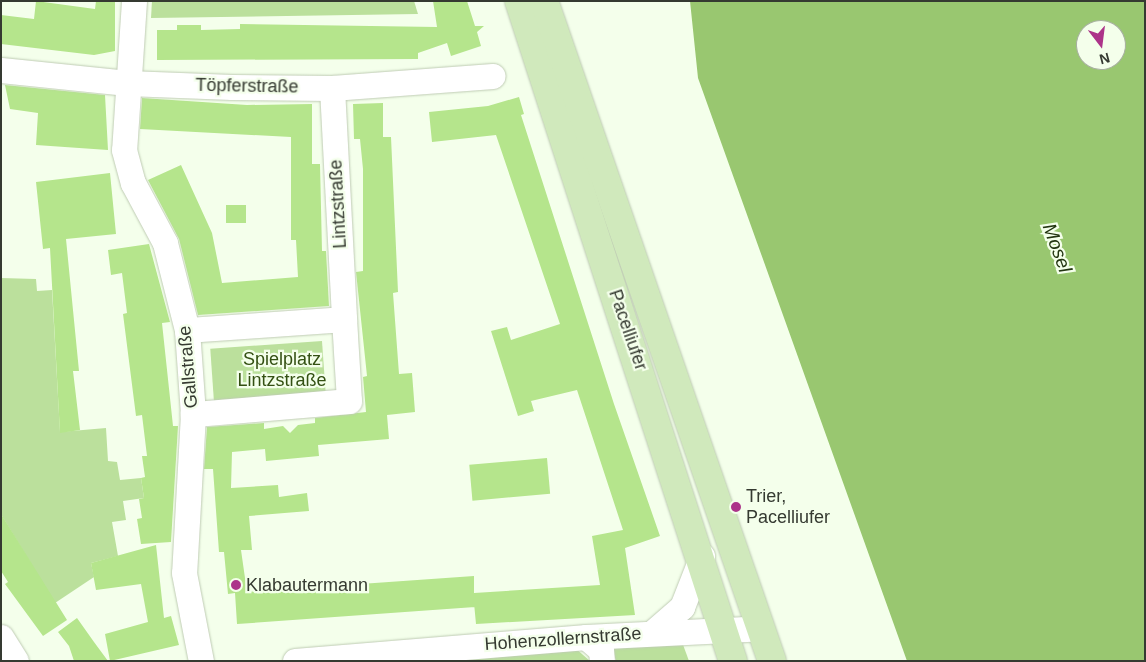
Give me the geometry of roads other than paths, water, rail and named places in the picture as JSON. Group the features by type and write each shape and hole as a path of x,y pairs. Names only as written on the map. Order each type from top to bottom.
{"main road":[{"name":"Pacelliufer","path":"519,1 702,556 734,661"},
{"name":"Pacelliufer","path":"544,1 772,661"}],"street":[{"name":"Gallstraße","path":"134,1 124,150 134,183 165,244 187,330 193,414 184,573 201,661"},
{"name":"Töpferstraße","path":"1,70 127,83 332,88 493,76"},
{"name":"Lintzstraße","path":"193,414 350,400 332,88"},
{"path":"187,330 344,319"},
{"name":"Hohenzollernstraße","path":"652,633 682,607 702,556"},
{"name":"Hohenzollernstraße","path":"296,661 586,637 761,628"},
{"path":"734,661 761,628"},
{"path":"1,637 16,661"},
{"path":"586,637 601,650 602,661"}],"water":[{"name":"Mosel","path":"690,1 1145,1 1145,661 907,661 698,78"}],"place":[{"name":"Trier, Pacelliufer","path":"736,507"},
{"name":"Klabautermann","path":"236,585"}],"park label":[{"name":"Spielplatz Lintzstraße","path":"282,370"}]}
